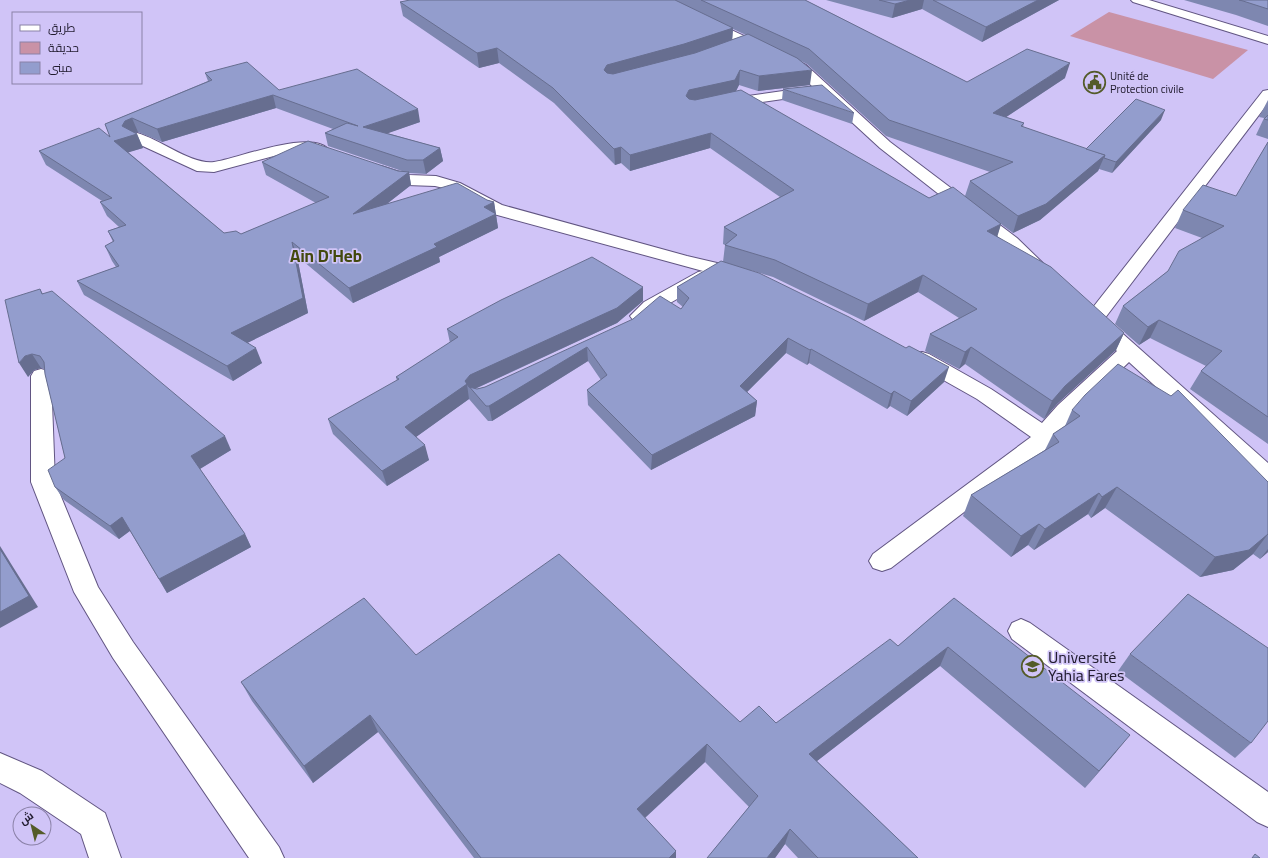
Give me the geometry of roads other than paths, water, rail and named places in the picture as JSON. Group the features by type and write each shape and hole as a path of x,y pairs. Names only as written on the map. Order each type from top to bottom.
{"street":[{"path":"658,0 801,68 884,145 1011,242 1050,278"},
{"path":"1137,0 1268,40"},
{"path":"728,50 749,42"},
{"path":"715,105 742,99 824,89"},
{"path":"1268,94 1088,314 1268,476"},
{"path":"137,138 197,166 214,167 285,148 311,147 341,157"},
{"path":"363,164 407,180 436,181 454,186 496,209 684,261 718,267 758,279"},
{"path":"625,328 651,306 718,267"},
{"path":"882,561 1037,444 1066,410 1130,351"},
{"path":"910,353 984,394 1044,436"},
{"path":"41,376 43,482 87,592 123,650 268,858"},
{"path":"1021,631 1268,811"},
{"path":"5,774 31,782 94,824 105,858"}],"place":[{"name":"Unité de Protection civile","path":"1094,82"},
{"name":"Université Yahia Fares","path":"1033,666"}],"district":[{"name":"Ain D'Heb","path":"326,256"}]}
